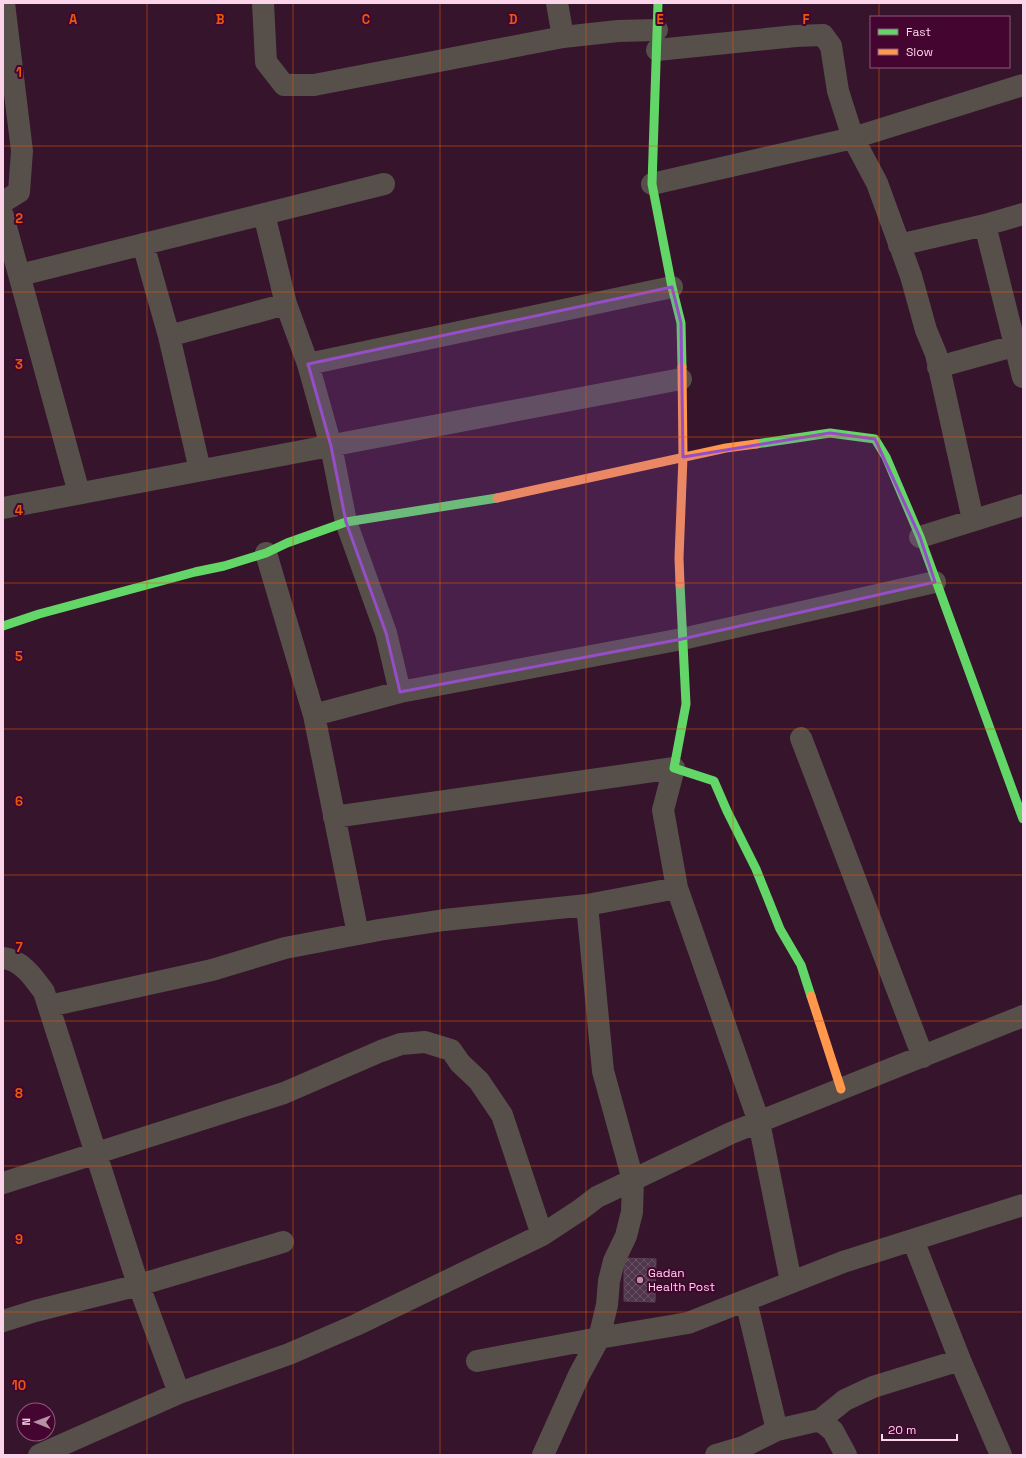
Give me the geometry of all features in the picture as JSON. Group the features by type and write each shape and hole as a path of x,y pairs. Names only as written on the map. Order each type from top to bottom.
{"street":[{"path":"3,202 19,192 22,151 4,3"},
{"path":"263,3 266,62 284,85 314,85 563,37 618,31 657,40 823,35 832,46 838,91 853,138 877,183 911,276 926,330 936,354 973,520"},
{"path":"557,3 563,37"},
{"path":"658,3 652,184 672,287 681,323 683,457 679,558 686,704 674,768 662,810 677,888 759,1122 791,1282"},
{"path":"652,184 853,138 1023,85"},
{"path":"20,275 384,184"},
{"path":"264,214 286,304 308,364 331,446 346,522 386,633 400,692"},
{"path":"899,245 985,225 1023,214"},
{"path":"3,216 79,493"},
{"path":"985,225 1016,334 1023,377"},
{"path":"143,244 169,336 200,470"},
{"path":"308,364 672,287"},
{"path":"169,336 286,304"},
{"path":"938,367 1016,334"},
{"path":"3,508 681,379"},
{"path":"3,626 40,614 195,572 224,566 266,553 287,543 346,522 490,500 726,448 830,433 876,439 886,457 920,536 1023,819"},
{"path":"920,536 1023,505"},
{"path":"266,553 314,715 358,934"},
{"path":"314,715 400,692 682,639 936,582"},
{"path":"801,738 923,1057"},
{"path":"334,817 674,768 714,781 756,869 780,929 801,965 841,1089"},
{"path":"49,1006 212,970 285,948 358,934 444,920 587,905 677,888"},
{"path":"543,1455 579,1375 599,1338 607,1305 609,1281 614,1261 626,1236 632,1212 633,1180 602,1071 587,905"},
{"path":"3,958 20,965 32,975 44,992 139,1285 179,1393"},
{"path":"40,1455 179,1393 309,1346 406,1302 542,1235 597,1197 731,1133 1023,1016"},
{"path":"3,1183 284,1093 381,1051 401,1044 425,1042 451,1050 460,1062 480,1081 502,1115 542,1235"},
{"path":"477,1361 688,1323 842,1262 1023,1206"},
{"path":"913,1240 960,1360 1001,1455"},
{"path":"3,1321 35,1310 139,1285 283,1242"},
{"path":"746,1301 777,1430"},
{"path":"716,1455 743,1451 777,1430 820,1420 845,1400 873,1387 960,1360"},
{"path":"820,1420 832,1431 846,1455"}],"highlighted area":[{"path":"672,287 681,323 683,457 830,433 875,439 920,537 935,582 682,639 400,692 386,633 346,522 331,446 308,364"}],"building":[{"name":"Gadan Health Post","path":"624,1258 656,1259 655,1302 624,1301"}],"traffic: fast":[{"path":"658,3 652,184 672,287 681,323 682,367"},
{"path":"756,444 830,433 875,439 886,457 920,537 1023,819"},
{"path":"3,626 39,614 195,572 224,566 266,553 287,543 346,522 497,498"},
{"path":"680,584 686,704 674,768 714,781 756,869 780,929 801,965 811,996"}],"traffic: slow":[{"path":"680,584 679,558 683,457 682,367"},
{"path":"497,498 726,448 756,444"},
{"path":"811,996 841,1089"}],"place":[{"name":"Gadan Health Post","path":"640,1280"}]}
